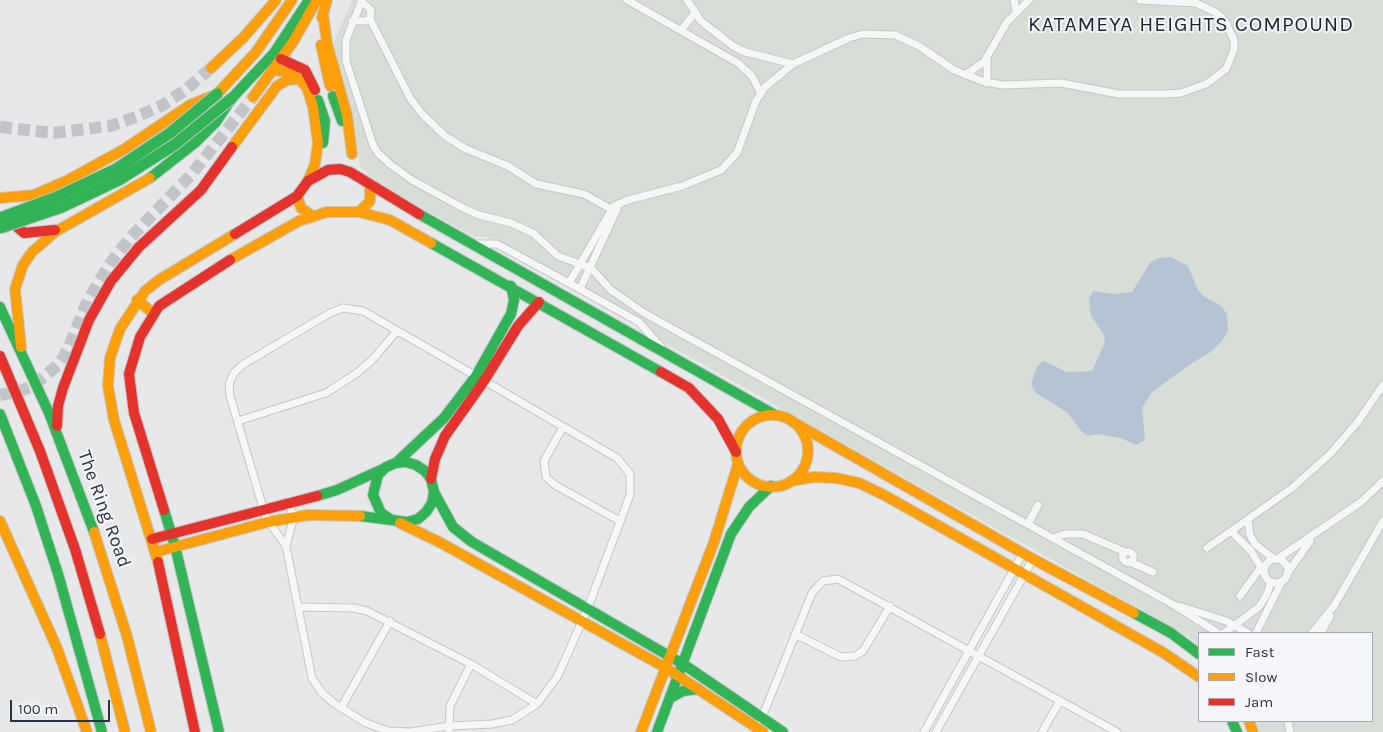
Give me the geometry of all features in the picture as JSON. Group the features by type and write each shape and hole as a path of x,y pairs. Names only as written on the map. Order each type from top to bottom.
{"main road":[{"path":"211,68 243,38 276,0"},
{"path":"0,218 58,197 116,169 170,133 217,94 256,52 292,0"},
{"path":"21,350 15,297 19,273 27,258 37,246 61,229 135,188 174,160 210,129 232,98 274,53 309,0"},
{"path":"253,97 301,30 317,0"},
{"path":"327,0 323,13 322,49 332,91 360,177"},
{"path":"323,13 327,43 347,115 352,154"},
{"path":"195,732 156,552 114,420 108,386 108,374 114,343 137,300 159,280 297,196 308,181 323,147 325,134 323,115 317,95 305,70 281,59"},
{"path":"274,70 289,72 299,78 306,88 317,121 318,143 315,164"},
{"path":"58,434 57,415 63,388 89,320 111,281 139,246 201,190 277,86 287,80 299,78"},
{"path":"61,229 31,234 18,229 14,219 15,212 19,206 34,195 105,161 182,110 217,94"},
{"path":"0,228 62,207 119,180 174,145 232,98"},
{"path":"308,181 318,174 334,169 350,172 360,177 370,186 776,415 795,423 1028,556 1171,633 1198,653"},
{"path":"359,212 370,201 370,186"},
{"path":"0,198 34,195"},
{"path":"297,196 300,208 311,215"},
{"path":"219,732 175,546 134,413 130,383 134,349 153,313 176,292 242,252 311,215 340,210 359,212 404,227 689,388 700,397 718,419 736,452"},
{"path":"233,235 242,252"},
{"path":"511,286 514,300 511,314 480,378 444,418 391,465 374,484 373,495 382,513 393,521 440,543 666,668 760,728 783,732"},
{"path":"137,300 153,313"},
{"path":"431,479 435,459 445,436 480,378 518,326 539,302"},
{"name":"The Ring Road","path":"0,307 58,434 92,525 116,598 151,732"},
{"path":"0,356 40,451 75,549 104,649 124,732"},
{"path":"0,414 30,491 56,569 102,732"},
{"path":"641,732 714,542 738,464 737,442 747,424 755,418 776,415"},
{"path":"791,480 804,466 807,448 801,430 795,423"},
{"path":"152,539 337,490 391,465 406,462 416,465 425,471 431,479 434,492 447,519 460,534 587,610 683,664 760,728"},
{"path":"738,464 752,480 771,486"},
{"path":"657,732 731,534 749,507 771,486 791,480 825,477 859,483 901,504 1019,573 1164,653 1198,676"},
{"path":"156,552 268,522 294,517 327,514 407,522 422,516 432,503 434,492"},
{"path":"0,521 54,640 87,732"},
{"path":"670,698 683,691 698,689"}],"street":[{"path":"627,0 744,68 756,82 761,94"},
{"path":"687,0 694,13 704,24 733,46 745,52 793,64"},
{"path":"1014,0 1016,11"},
{"path":"965,75 979,67 1002,29 1016,11 1028,0"},
{"path":"569,282 615,208 716,173 725,166 739,148 754,105 771,82 793,64 849,38 863,34 879,33 909,41 943,64 965,75 987,83 1017,86 1061,82 1119,94 1181,93 1206,84 1226,69 1232,55 1234,40 1231,30 1217,13 1196,3 1140,0"},
{"path":"615,208 584,194 536,184 508,166 476,154 445,136 413,104 393,69 370,19 371,10 362,1 352,21 346,40 346,61 369,135 378,154 412,180 479,214 525,229 542,239 558,256 591,268 615,294 644,313 1174,605 1216,632"},
{"path":"681,30 694,13"},
{"path":"352,21 370,19"},
{"path":"987,56 987,83"},
{"path":"580,289 591,268 615,208"},
{"path":"473,244 497,244 569,282 639,322 663,350"},
{"path":"343,308 357,309 480,378 617,458 627,468 632,481 632,488 587,610 556,677 537,704 521,716 502,723 403,732 373,726 341,708 322,693 312,678 286,546 268,522 264,510 229,390 231,379 237,369 330,313 343,308"},
{"path":"238,421 326,392 357,373 372,360 396,331"},
{"path":"1207,548 1292,488 1330,454 1357,423 1383,385"},
{"path":"563,427 544,460 546,477 555,485 620,522"},
{"path":"1240,596 1267,563 1313,536 1361,502 1383,481"},
{"path":"286,546 294,517 289,504"},
{"path":"1028,524 1038,506"},
{"path":"1248,520 1250,535 1255,544 1275,559 1284,563 1287,574"},
{"path":"1321,632 1334,606 1383,521"},
{"path":"1231,531 1245,544 1271,582"},
{"path":"1053,538 1071,533 1083,534 1132,554 1130,562 1153,572"},
{"path":"1256,632 1282,581 1313,536"},
{"path":"936,732 979,656 1028,556"},
{"path":"924,732 970,651 1028,556"},
{"path":"760,728 812,592 816,586 830,578 845,581 1117,732"},
{"path":"1271,582 1282,581"},
{"path":"1225,632 1259,607 1268,594 1271,582"},
{"path":"1174,605 1221,619 1246,632"},
{"path":"795,634 841,657 855,656 863,651 890,606"},
{"path":"1313,632 1334,606"},
{"path":"299,607 354,608 367,611 390,621 471,664 537,704"},
{"path":"341,708 390,621"},
{"path":"449,729 452,701 471,664"},
{"path":"1042,732 1060,701"},
{"path":"933,717 942,722"}],"shaded area":[{"path":"352,0 1383,0 1383,732 1260,732 1256,722 1373,722 1373,632 1198,632 1198,645 1188,636 661,341 651,329 487,237 473,236 379,184 361,167 340,97 334,42"}],"water":[{"path":"1171,257 1188,266 1198,290 1205,297 1221,306 1227,314 1228,331 1221,342 1209,353 1152,392 1142,408 1145,440 1136,445 1121,438 1098,434 1088,436 1082,432 1068,413 1036,393 1031,384 1037,366 1044,361 1067,372 1092,371 1105,342 1103,333 1091,316 1089,299 1093,291 1115,294 1132,292 1150,263 1158,258"}],"tunnel":[{"path":"0,127 54,133 110,126 161,106 184,91 211,68"},
{"path":"0,395 17,392 33,386 59,364 68,349 88,300 111,262 129,239 191,175 253,97"}],"traffic: fast":[{"path":"150,178 196,142 216,122 232,98 274,53 309,0"},
{"path":"0,218 57,197 116,169 170,133 217,94"},
{"path":"333,96 342,121"},
{"path":"0,228 62,207 119,180 174,145 232,98"},
{"path":"318,100 325,121 323,143"},
{"path":"419,214 775,415"},
{"path":"431,243 661,372"},
{"path":"396,463 444,418 476,376 511,314 514,300 511,286"},
{"path":"0,307 49,413 94,532"},
{"path":"0,414 36,506 59,577 102,732"},
{"path":"360,516 407,522 418,519 426,512 432,503 434,492 431,479 425,471 416,465 406,462 396,463 386,467 378,475 373,495 381,513 390,519"},
{"path":"317,496 337,490 383,469"},
{"path":"657,732 731,534 749,507 771,486"},
{"path":"434,492 453,527 472,542 683,664 783,732"},
{"path":"164,510 175,546 219,732"},
{"path":"1134,613 1171,633 1198,653"},
{"path":"670,698 683,691 698,689"},
{"path":"1232,722 1237,732"}],"traffic: slow":[{"path":"211,68 243,38 276,0"},
{"path":"0,198 34,195 68,180 123,150 190,105 217,94 256,52 292,0"},
{"path":"253,97 293,42 317,0"},
{"path":"322,18 327,0"},
{"path":"323,13 327,43 347,115 352,154"},
{"path":"321,45 330,86"},
{"path":"273,70 289,72 299,79 307,88 313,107 318,143 315,164 308,181"},
{"path":"232,147 277,86 287,80 299,79"},
{"path":"21,347 15,289 23,265 32,252 55,232 150,178"},
{"path":"359,212 370,201 370,186"},
{"path":"297,196 301,208 311,215"},
{"path":"230,260 299,221 327,212 359,212 390,220 431,243"},
{"path":"158,562 114,420 108,386 110,358 120,329 145,291 159,280 235,234"},
{"path":"137,300 153,313"},
{"path":"772,415 792,421 802,431 808,451 802,471 792,481 772,487 752,481 742,471 736,451 742,431 752,421 772,415"},
{"path":"795,423 1033,559 1134,613"},
{"path":"641,732 714,542 738,464"},
{"path":"791,481 814,477 836,478 859,483 884,495 1164,653 1198,676"},
{"path":"156,552 268,522 308,515 360,516"},
{"path":"0,521 57,648 87,732"},
{"path":"400,523 441,543 666,668 763,732"},
{"path":"94,532 127,636 151,732"},
{"path":"100,634 125,732"},
{"path":"1249,722 1253,732"}],"traffic: jam":[{"path":"281,59 305,70 315,90"},
{"path":"57,426 58,406 63,388 89,320 111,281 139,247 201,190 232,147"},
{"path":"235,234 297,196 308,181 328,170 340,169 350,172 419,214"},
{"path":"14,215 16,226 24,233 55,230"},
{"path":"164,510 134,413 129,374 140,337 159,306 230,260"},
{"path":"431,479 435,459 445,436 484,381 518,326 539,302"},
{"path":"0,356 40,451 75,549 100,634"},
{"path":"661,372 689,388 718,419 736,452"},
{"path":"152,539 317,496"},
{"path":"158,562 195,732"}],"district":[{"name":"KATAMEYA HEIGHTS COMPOUND","path":"1191,25"}]}
